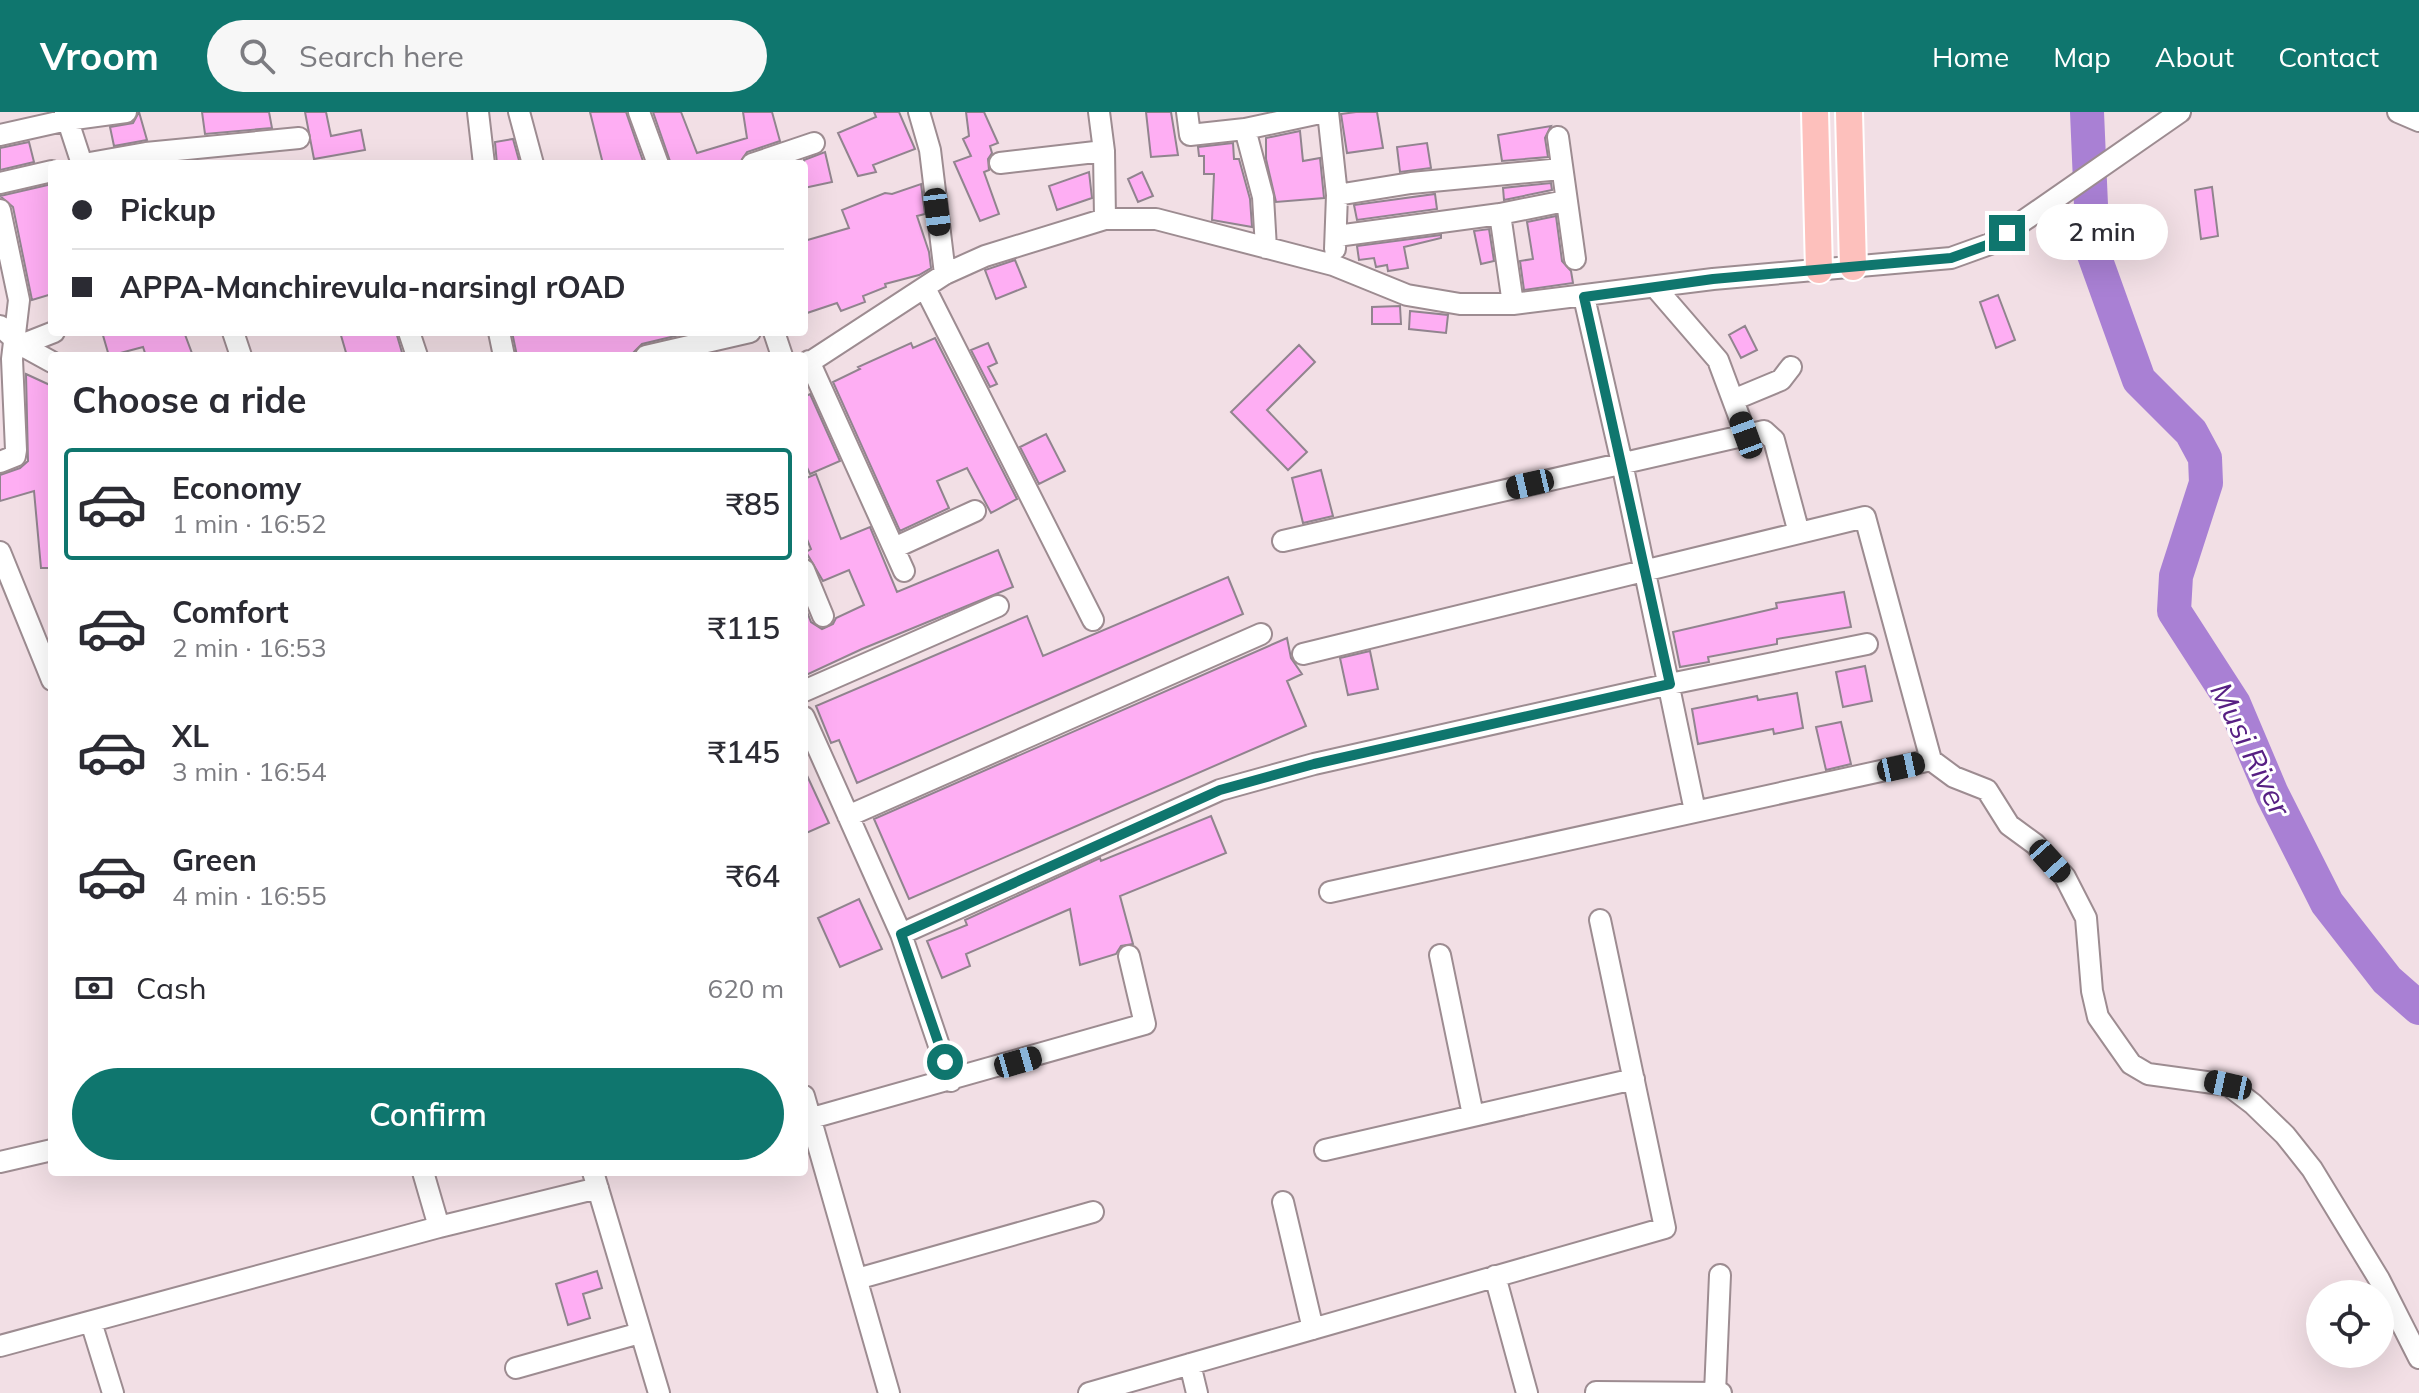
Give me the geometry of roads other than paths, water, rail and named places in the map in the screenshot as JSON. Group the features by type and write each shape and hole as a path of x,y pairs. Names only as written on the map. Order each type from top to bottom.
{"main road":[{"path":"1815,112 1819,270"},
{"path":"1849,112 1853,267"}],"street":[{"path":"0,135 66,116 126,112"},
{"path":"478,112 484,160"},
{"path":"519,112 532,160"},
{"path":"639,112 657,160"},
{"path":"919,112 930,150 945,274"},
{"path":"1099,112 1104,151 1105,219"},
{"path":"1187,112 1190,135 1245,129 1326,112 1337,195 1333,265"},
{"path":"808,363 945,274 985,256 1105,219 1156,219 1333,265 1407,295 1437,302 1513,304 1951,258 1990,244 2180,112"},
{"path":"2398,112 2419,121"},
{"path":"66,116 82,160"},
{"path":"1245,129 1263,197 1266,248"},
{"path":"1558,137 1575,259"},
{"path":"106,160 146,153 299,138"},
{"path":"764,160 814,143"},
{"path":"1000,163 1104,151"},
{"path":"1337,195 1411,183 1561,169"},
{"path":"0,183 48,172"},
{"path":"1337,236 1500,214 1565,201"},
{"path":"0,210 19,300 12,336 16,450 15,456 0,462"},
{"path":"1500,214 1513,304"},
{"path":"1655,287 1718,360 1746,435"},
{"path":"925,288 1093,620"},
{"path":"1584,297 1646,570 1695,811"},
{"path":"12,336 48,333"},
{"path":"12,336 48,359"},
{"path":"663,352 733,336"},
{"path":"808,366 904,571"},
{"path":"1733,400 1781,380 1791,367"},
{"path":"1283,541 1764,431 1774,440 1799,533"},
{"path":"894,548 975,511"},
{"path":"1303,654 1865,517 1931,760 1954,777 1987,790 2009,825 2035,844 2065,877 2086,918 2092,991 2098,1017 2131,1064 2148,1074 2228,1085 2285,1135 2312,1169 2379,1279 2419,1358"},
{"path":"0,552 44,636 48,658"},
{"path":"808,580 823,616"},
{"path":"808,689 998,606"},
{"path":"848,816 1261,634"},
{"path":"901,934 1220,790 1314,764 1670,684 1867,644"},
{"path":"808,726 901,934 951,1081"},
{"path":"1330,892 1931,760"},
{"path":"1089,1393 1665,1228 1600,920"},
{"path":"1440,955 1473,1115"},
{"path":"812,1118 1145,1024 1129,956"},
{"path":"1325,1150 1634,1079"},
{"path":"808,1107 889,1393"},
{"path":"0,1162 48,1151"},
{"path":"424,1176 439,1227"},
{"path":"0,1346 439,1227 595,1180 659,1393"},
{"path":"1283,1202 1313,1329"},
{"path":"857,1279 1093,1212"},
{"path":"1596,1392 1717,1393 1720,1275"},
{"path":"1495,1276 1527,1393"},
{"path":"91,1322 113,1393"},
{"path":"516,1368 640,1333"},
{"path":"1190,1364 1197,1393"}],"waterway":[{"name":"Musi River","path":"2087,112 2093,252 2139,380 2191,432 2205,458 2206,483 2176,576 2174,611 2234,704 2272,794 2327,903 2387,980 2419,1008"}]}
